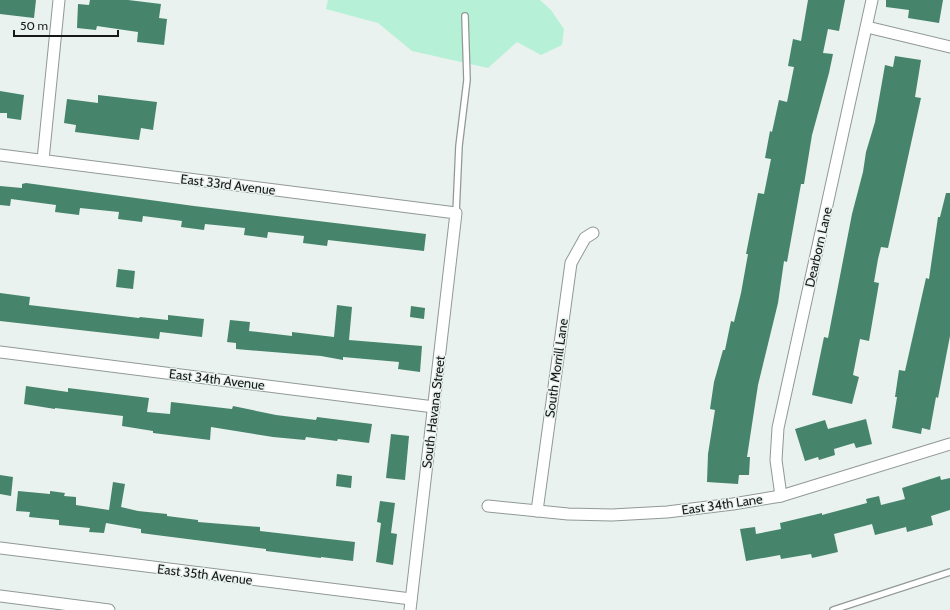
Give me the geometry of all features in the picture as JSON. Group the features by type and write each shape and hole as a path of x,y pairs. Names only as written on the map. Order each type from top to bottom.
{"street":[{"path":"43,160 59,0"},
{"name":"Dearborn Lane","path":"781,496 776,460 778,428 872,0"},
{"path":"867,27 950,47"},
{"name":"East 33rd Avenue","path":"0,155 456,213"},
{"name":"South Havana Street","path":"410,605 456,213"},
{"name":"South Morrill Lane","path":"537,511 570,262 585,238 594,233"},
{"name":"East 34th Avenue","path":"0,352 434,406"},
{"name":"East 34th Lane","path":"488,506 537,511 612,515 674,511 733,504 781,496 950,444"},
{"name":"East 35th Avenue","path":"0,548 410,605"},
{"path":"0,596 109,610"}],"lane":[{"path":"456,213 459,146 467,80 465,16"},
{"path":"833,610 950,572"}],"green space":[{"path":"328,0 540,0 551,10 564,29 562,45 541,55 517,42 488,68 412,51 378,23 326,9"}],"building":[{"path":"0,0 36,0 34,18 0,14"},
{"path":"90,0 128,0 161,4 159,18 167,19 164,45 137,42 138,32 97,26 96,30 77,28 78,4 89,5"},
{"path":"808,0 845,0 839,31 828,29 823,53 833,54 812,135 804,184 801,184 787,262 784,261 778,303 758,385 747,457 750,457 749,475 739,475 738,484 707,482 708,454 715,410 710,409 714,382 723,350 725,350 731,321 734,322 741,293 748,254 746,254 758,193 764,194 771,159 765,158 770,131 772,132 779,100 787,102 794,67 788,66 793,39 801,41"},
{"path":"886,0 943,0 939,23 908,18 909,10 886,7"},
{"path":"895,56 921,60 915,97 921,98 888,248 881,247 878,259 874,282 879,283 869,341 860,339 853,375 859,377 852,404 812,395 824,337 828,338 852,214 863,172 866,152 875,122 885,65 893,67"},
{"path":"0,91 24,95 21,120 7,118 7,113 0,113"},
{"path":"98,95 157,102 153,130 141,128 139,140 75,132 76,125 64,123 67,99 98,103"},
{"path":"26,183 194,206 426,234 424,251 328,240 327,246 303,243 304,236 268,232 267,238 244,235 245,228 205,224 204,230 181,227 182,221 143,216 142,222 118,219 119,212 80,208 79,215 55,212 56,205 11,199 10,206 0,205 0,186 22,188 22,184"},
{"path":"946,193 950,193 950,336 930,430 922,428 921,434 892,428 897,397 895,397 899,370 905,371 926,278 929,279 938,217 940,217"},
{"path":"118,269 135,271 133,289 116,287"},
{"path":"0,293 30,297 29,305 139,318 168,320 168,315 204,319 202,337 160,332 159,339 0,321"},
{"path":"337,305 352,307 349,340 422,346 420,372 398,369 399,362 343,357 343,360 321,356 236,349 236,343 227,342 230,320 250,322 249,331 292,336 292,332 334,337"},
{"path":"411,306 425,308 424,319 410,317"},
{"path":"26,386 68,392 68,388 149,398 147,412 170,414 171,402 232,409 233,406 276,415 316,420 317,417 372,424 369,443 306,437 305,440 273,437 211,427 210,440 153,433 153,431 122,426 123,416 55,409 24,404"},
{"path":"866,419 872,444 856,448 854,443 834,449 835,455 819,460 818,457 805,461 795,429 825,420 828,429"},
{"path":"391,434 409,436 405,480 386,478"},
{"path":"337,474 352,476 351,488 336,486"},
{"path":"0,475 13,477 11,496 0,494"},
{"path":"940,476 941,480 950,478 950,510 931,516 933,525 907,532 906,527 875,535 872,524 834,534 838,552 812,558 811,554 781,559 780,555 746,561 740,529 755,527 756,534 781,529 780,523 822,513 822,515 867,503 866,499 879,496 881,505 905,499 902,488"},
{"path":"113,482 125,484 121,507 138,511 167,514 167,516 198,520 198,522 260,527 260,531 355,542 353,561 266,551 266,549 141,533 141,529 106,523 104,533 89,532 90,528 59,525 59,520 29,517 30,512 16,511 18,491 50,494 50,491 65,493 64,496 76,497 76,505 109,510"},
{"path":"380,501 395,503 391,533 397,534 393,565 376,562 381,523 377,522"}]}
